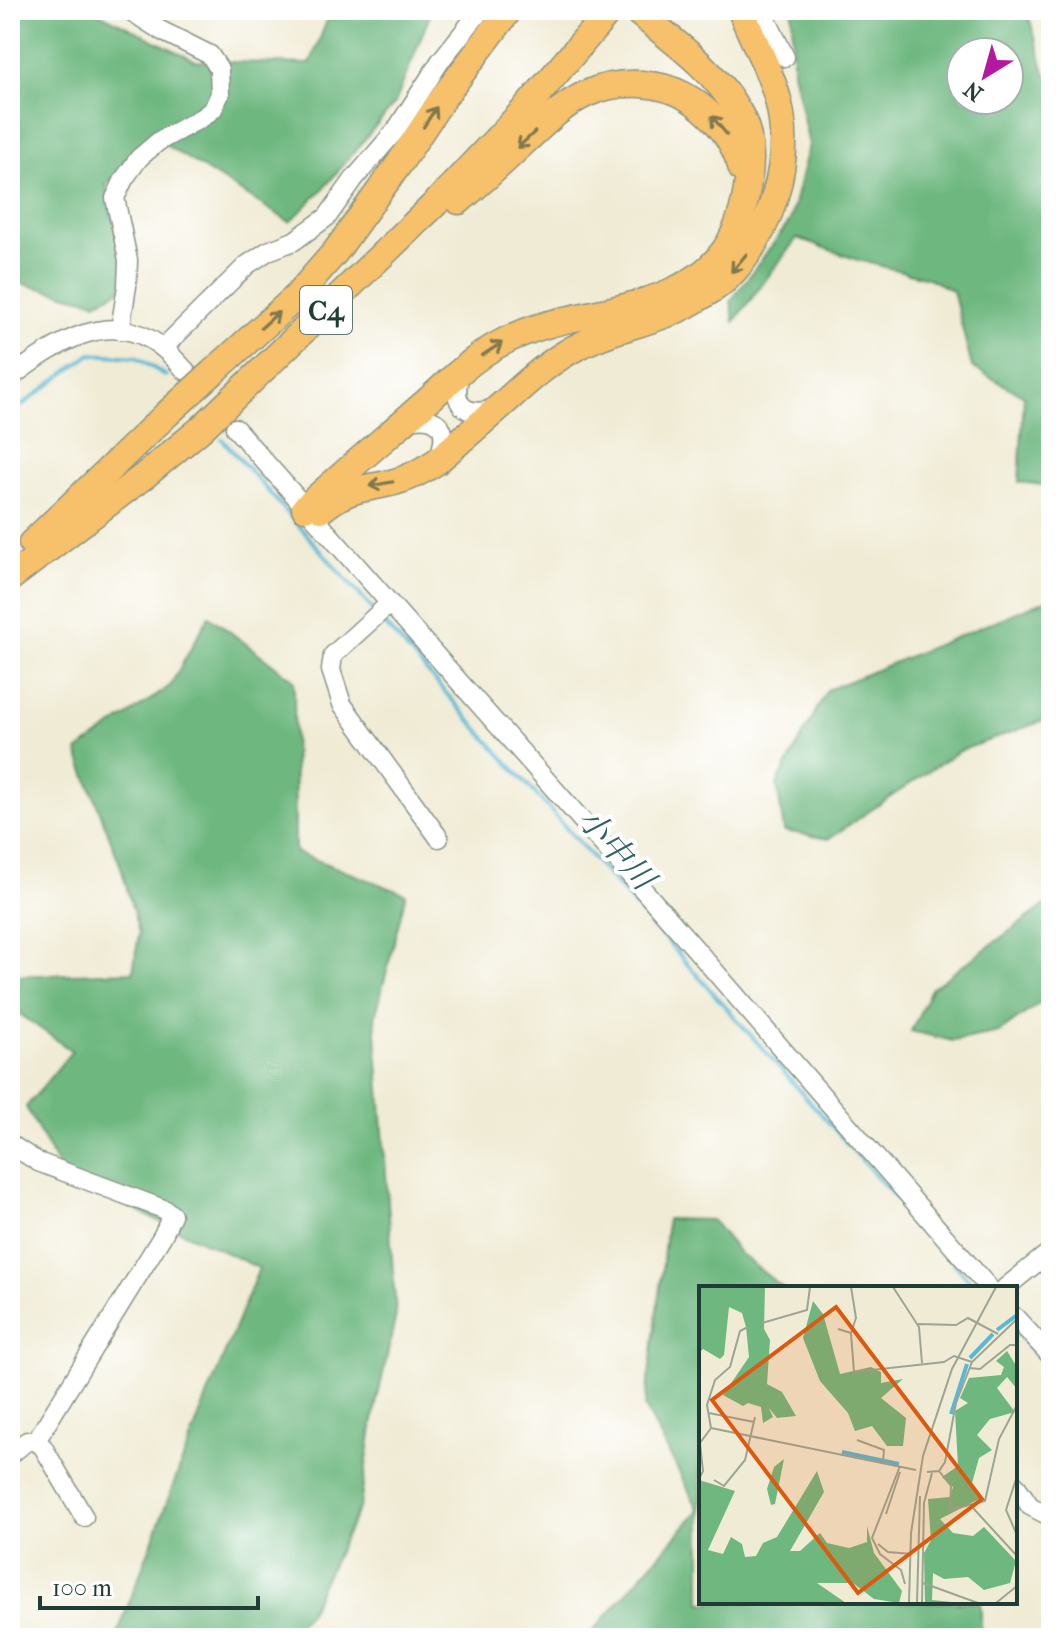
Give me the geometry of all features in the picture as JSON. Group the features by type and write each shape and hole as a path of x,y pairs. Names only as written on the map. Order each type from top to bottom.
{"highway":[{"path":"18,554 296,297 336,251 445,95 509,10"},
{"name":"C4","path":"18,554 194,420 330,297 522,97 598,10"},
{"name":"C4","path":"10,578 201,429 437,202 528,106 610,10"},
{"path":"309,512 348,491 417,474 436,462 558,358 601,335 680,308 703,296 725,280 742,261 768,217 783,148 782,121 771,79 741,10"},
{"path":"652,13 720,61 748,95 771,149 775,195"},
{"path":"309,512 404,421 461,372 504,341 556,322 630,306 686,285 705,272 734,237 743,216 746,197 751,154 747,134 740,115 716,80 652,13"},
{"path":"201,429 271,373 550,118 588,93 607,87 646,84 686,96 704,108 731,140 739,158 746,197"}],"street":[{"path":"120,330 128,260 115,198 139,158 159,141 203,117 213,109 220,94 219,69 210,55 160,30 129,10"},
{"path":"163,348 247,265 268,251 294,241 327,217 354,179 396,130 441,60 481,10"},
{"path":"762,10 785,57"},
{"path":"10,378 70,338 95,330 134,333 163,348 186,371"},
{"path":"461,372 455,388 461,404 476,412 497,408"},
{"path":"404,421 425,417 441,427 445,434 444,443 436,462"},
{"path":"235,428 309,512 381,611 692,945 987,1286"},
{"path":"381,611 333,655 331,670 342,704 439,838"},
{"path":"10,1144 38,1162 166,1210 172,1215 163,1235 36,1441"},
{"path":"1007,1286 1051,1251"},
{"path":"1017,1319 1051,1356"},
{"path":"10,1455 27,1441 36,1441 43,1447 84,1517"},
{"path":"1017,1487 1030,1506 1051,1517"}],"green space":[{"path":"10,10 93,10 196,61 310,64 331,10 432,10 395,103 323,189 290,222 159,141 106,185 127,286 97,302 10,281"},
{"path":"792,10 1027,10 1046,75 1051,79 1051,486 1019,482 1024,396 972,367 953,291 928,278 858,260 797,238 734,322 731,301 790,221 809,145 793,71"},
{"path":"1051,598 1051,718 959,751 828,839 784,831 777,784 827,690"},
{"path":"209,616 294,680 295,852 406,894 375,1018 396,1315 374,1414 360,1506 309,1612 286,1638 116,1638 259,1268 63,1176 26,1107 72,1051 10,1007 10,976 133,972 139,933 121,867 77,751 170,686"},
{"path":"1051,901 1051,995 999,1032 953,1041 911,1031 931,989"},
{"path":"667,1219 712,1220 739,1253 780,1286 699,1286 699,1510 645,1407"},
{"path":"699,1510 699,1604 980,1604 981,1607 981,1630 960,1638 587,1638"}],"waterway":[{"name":"小中川","path":"10,414 91,354 136,357 166,376"},
{"name":"小中川","path":"222,439 374,611"},
{"name":"小中川","path":"379,618 974,1286"},
{"name":"小中川","path":"1017,1333 1051,1372"}]}
